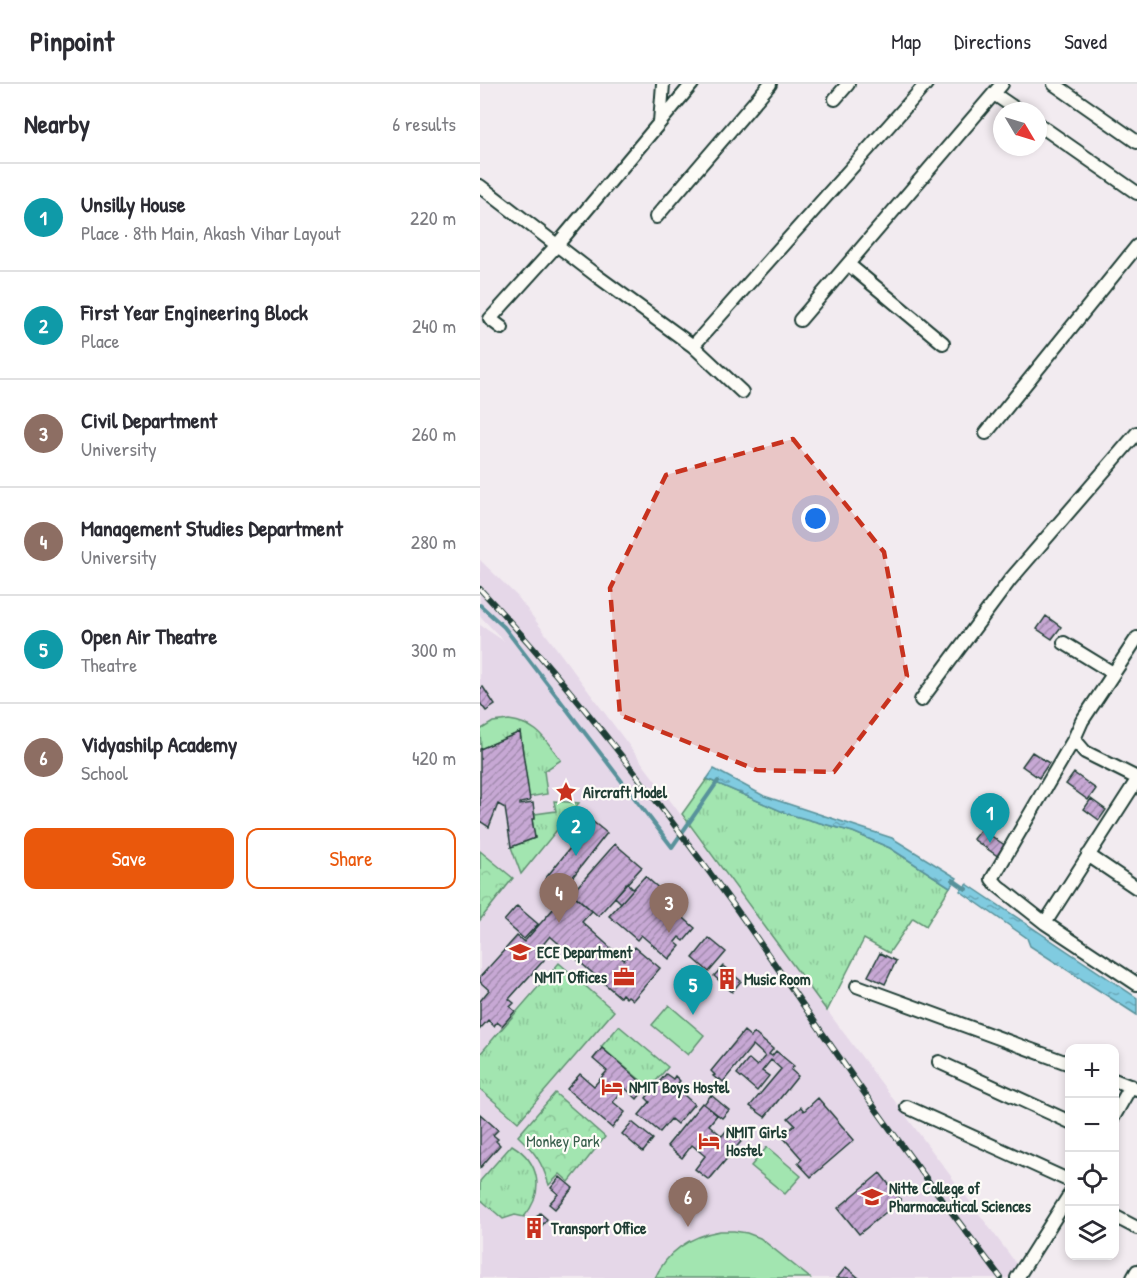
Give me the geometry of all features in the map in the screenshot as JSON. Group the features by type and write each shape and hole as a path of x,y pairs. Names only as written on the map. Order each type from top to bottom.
{"street":[{"path":"660,122 663,84"},
{"path":"502,328 490,319 557,245 692,84"},
{"path":"656,217 770,84"},
{"path":"835,99 848,84"},
{"path":"693,346 926,84"},
{"path":"1054,84 1137,142"},
{"path":"800,320 998,89 1010,102"},
{"path":"1047,130 1137,193"},
{"path":"480,186 693,346 742,392"},
{"path":"986,433 1137,246"},
{"path":"848,264 943,343"},
{"path":"921,699 1010,580 1137,433"},
{"path":"1137,638 1082,721 1074,739 992,879 1045,923 1137,984"},
{"path":"1064,643 1113,673"},
{"path":"1045,923 1137,779 1085,752 1074,739"},
{"path":"1088,855 1137,888"},
{"path":"856,986 1065,1062"},
{"path":"939,1062 1065,1120"},
{"path":"1119,1082 1134,1088 1119,1109"},
{"path":"907,1107 1065,1179"},
{"path":"1017,1278 1065,1202"},
{"path":"1119,1219 1137,1228"},
{"path":"1133,1278 1137,1271"}],"highlighted area":[{"path":"793,439 884,552 907,676 834,772 757,770 620,715 610,588 666,475"}],"shaded area":[{"path":"480,560 518,597 1027,1278 480,1278 480,625 504,641 480,616"}],"green space":[{"path":"509,720 527,725 540,733 561,760 544,771 547,794 529,797 520,732 481,749 480,730 493,722"},
{"path":"707,779 788,814 853,832 890,848 950,887 926,926 913,918 889,953 864,939 827,1011 682,814"},
{"path":"554,801 579,803 521,874 511,847 535,838 532,819 535,818 535,814 556,811"},
{"path":"480,851 513,878 480,920"},
{"path":"559,963 614,1011 518,1122 480,1089 480,1054"},
{"path":"669,1005 704,1035 688,1055 652,1025"},
{"path":"619,1026 668,1067 650,1088 601,1047"},
{"name":"Monkey Park","path":"555,1093 605,1137 569,1182 560,1174 549,1185 537,1158 518,1136"},
{"path":"512,1145 529,1160 534,1169 537,1188 531,1207 524,1217 515,1215 503,1219 480,1199 480,1181"},
{"path":"767,1147 801,1176 785,1194 751,1166"},
{"path":"720,1231 747,1233 760,1238 810,1278 655,1278 660,1268 682,1246 709,1233"}],"water":[{"path":"714,769 764,796 892,838 957,878 950,887 890,848 853,832 788,814 707,779"},
{"path":"967,884 1137,998 1137,1015 1030,946 1027,938 960,891"}],"building":[{"path":"1046,616 1061,627 1052,639 1037,629"},
{"path":"483,687 495,705 486,711 480,703 480,689"},
{"path":"520,732 530,801 520,803 520,805 533,803 535,819 532,819 535,838 511,847 505,808 498,804 489,827 480,821 480,749"},
{"path":"1032,752 1049,763 1039,778 1022,766"},
{"path":"1074,773 1096,789 1088,800 1066,784"},
{"path":"1091,799 1106,810 1099,820 1084,809"},
{"path":"592,821 607,833 561,892 545,879"},
{"path":"981,829 1006,846 999,857 973,839"},
{"path":"615,844 642,867 598,916 572,893"},
{"path":"645,876 672,900 668,904 695,928 684,941 679,937 675,942 680,946 669,959 641,935 637,940 609,916"},
{"path":"627,883 633,889 621,903 615,897"},
{"path":"569,891 592,911 582,922 624,960 635,947 660,968 633,1000 622,994 620,997 550,936 536,953 544,960 509,999 514,1003 510,1007 515,1011 502,1026 497,1022 494,1026 488,1020 480,1029 480,1001 489,990 480,982 480,977 517,936 524,942"},
{"path":"517,906 538,924 524,939 504,921"},
{"path":"709,938 726,952 709,972 693,958"},
{"path":"880,953 896,961 885,984 868,976"},
{"name":"Music Room","path":"723,966 741,981 732,992 714,976"},
{"name":"NMIT Girls Hostel","path":"744,1031 751,1037 754,1033 773,1049 769,1054 772,1056 776,1051 794,1066 791,1070 798,1076 765,1117 750,1106 781,1069 771,1060 762,1071 769,1076 757,1091 737,1074 749,1059 757,1066 765,1056 753,1045 723,1082 713,1076 715,1075 711,1071"},
{"path":"602,1048 647,1087 637,1099 625,1088 613,1102 625,1112 612,1128 567,1089 580,1074 594,1086 607,1071 593,1059"},
{"path":"666,1074 673,1079 675,1076 680,1081 676,1085 694,1104 677,1124 671,1119 660,1132 639,1115 650,1102 646,1098"},
{"path":"711,1095 729,1110 722,1118 704,1104"},
{"path":"818,1098 854,1140 811,1177 798,1163 802,1159 782,1136 795,1125 788,1118 801,1107 804,1111"},
{"path":"702,1103 717,1115 709,1125 722,1136 730,1126 744,1138 709,1180 695,1169 705,1156 692,1145 682,1158 667,1146"},
{"path":"480,1114 498,1130 493,1135 498,1139 496,1141 500,1145 480,1168"},
{"path":"632,1122 653,1139 643,1152 622,1134"},
{"path":"880,1173 901,1200 859,1234 838,1208"},
{"path":"560,1177 573,1188 555,1209 549,1204 558,1194 551,1188"},
{"path":"540,1213 547,1219 541,1227 533,1221"},
{"path":"846,1267 859,1278 837,1278"}],"waterway":[{"path":"480,605 504,627 672,847 718,781"},
{"path":"953,880 966,889"}],"railway":[{"path":"480,589 547,664 672,822 732,903 846,1068 1001,1278"}],"place":[{"name":"Aircraft Model","path":"566,792"},
{"name":"Unsilly House","path":"990,843"},
{"name":"First Year Engineering Block","path":"576,856"},
{"name":"Management Studies Department","path":"559,923"},
{"name":"Civil Department","path":"669,933"},
{"name":"ECE Department","path":"520,952"},
{"name":"NMIT Offices","path":"624,977"},
{"name":"Music Room","path":"727,979"},
{"name":"Open Air Theatre","path":"693,1015"},
{"name":"NMIT Boys Hostel","path":"612,1087"},
{"name":"NMIT Girls Hostel","path":"709,1141"},
{"name":"Nitte College of Pharmaceutical Sciences","path":"872,1197"},
{"name":"Vidyashilp Academy","path":"688,1227"},
{"name":"Transport Office","path":"534,1228"}]}
